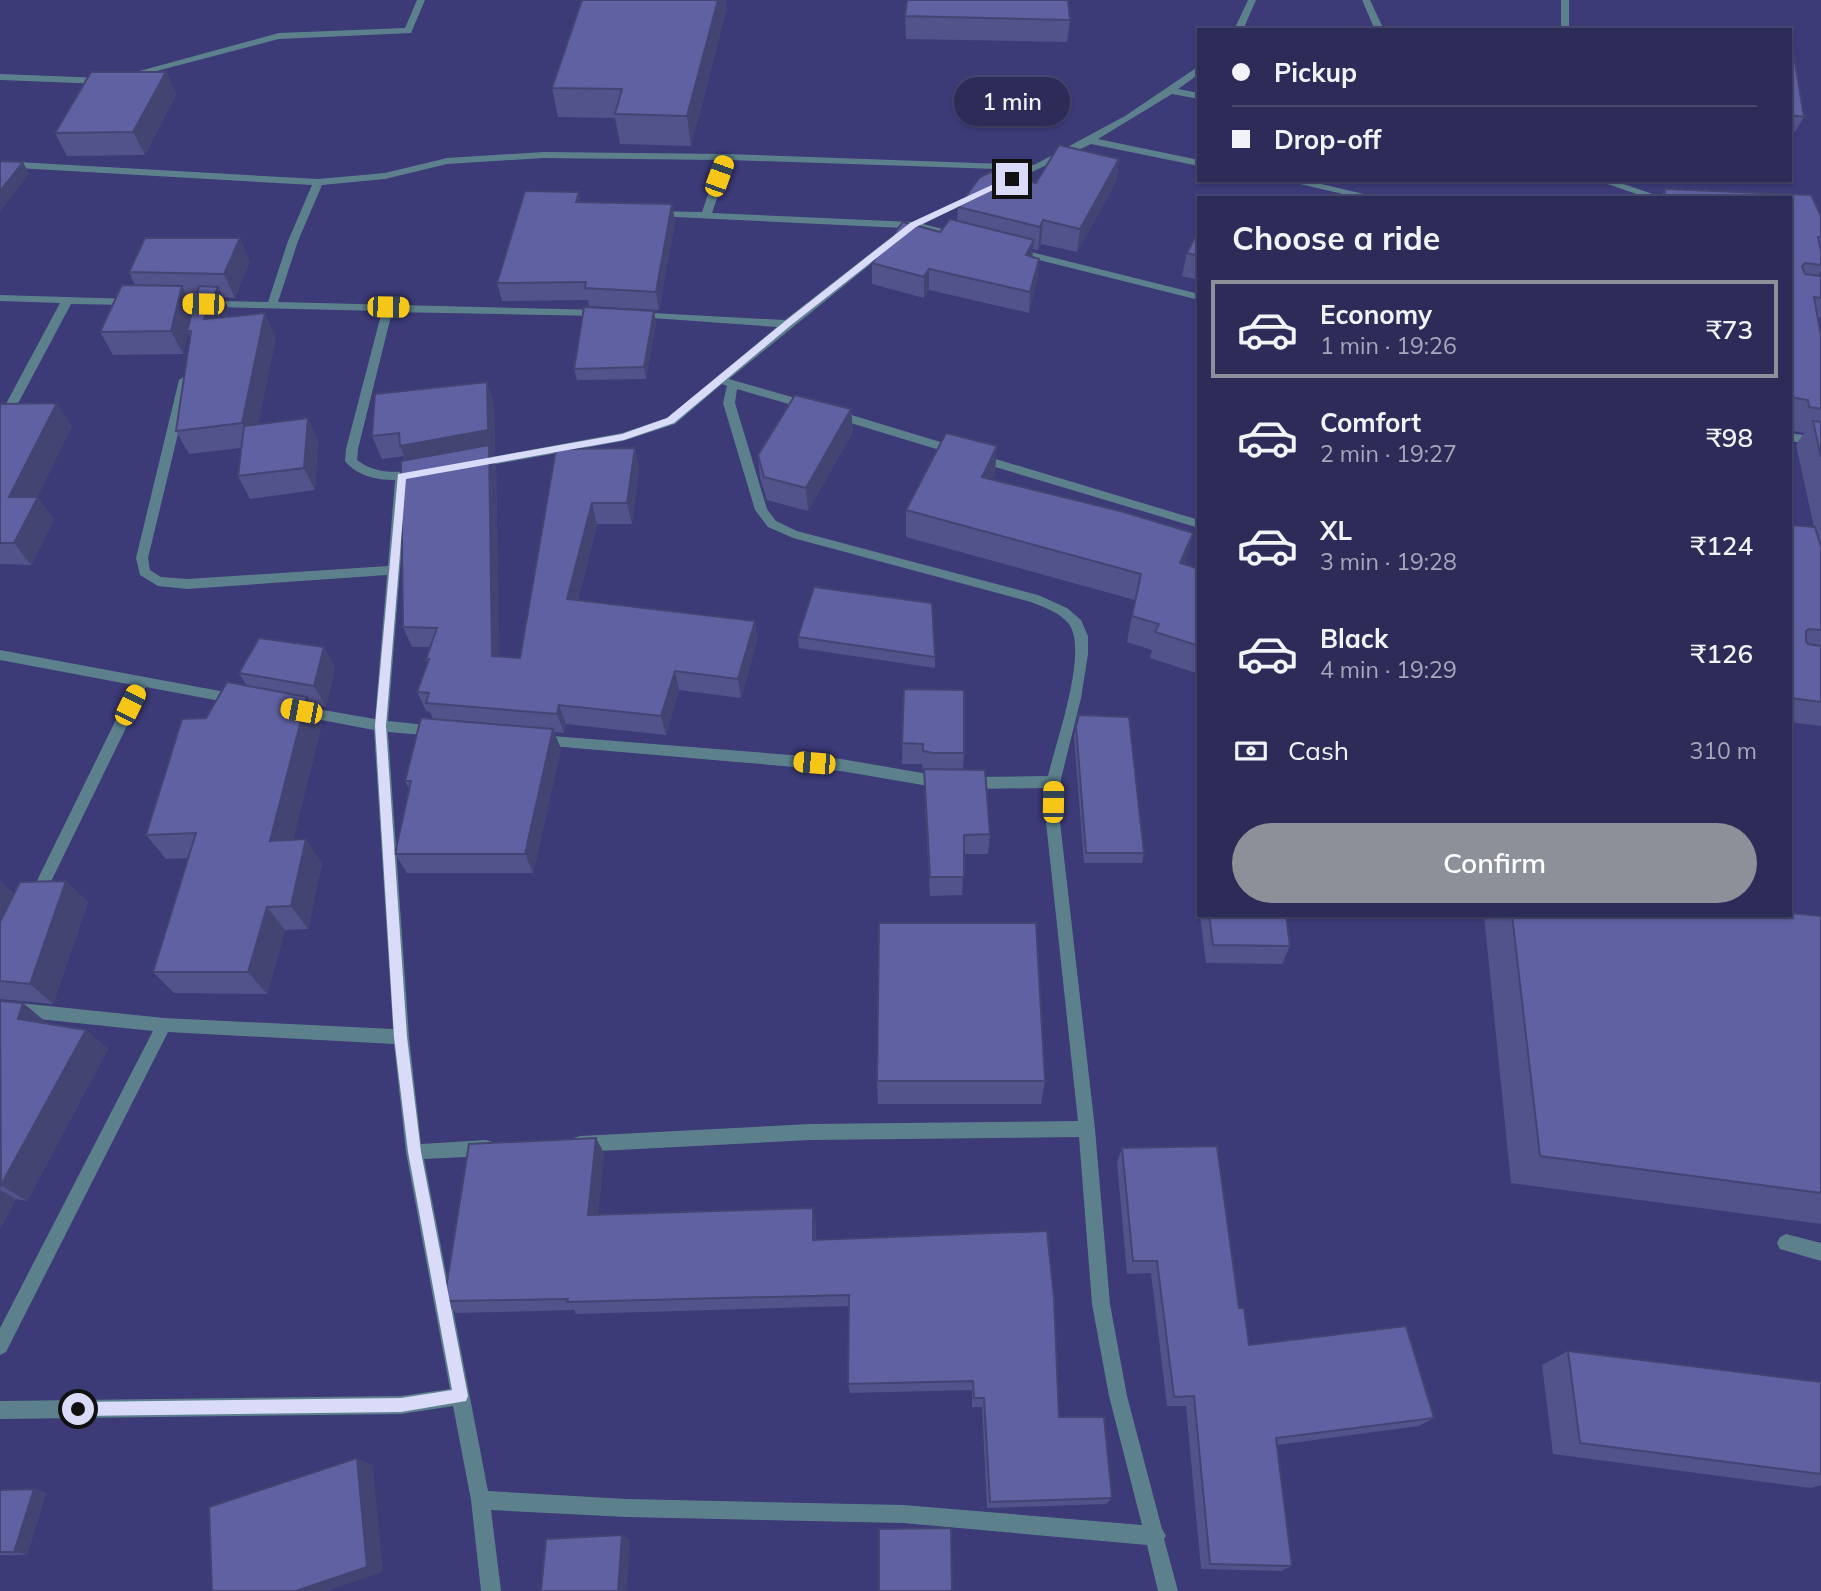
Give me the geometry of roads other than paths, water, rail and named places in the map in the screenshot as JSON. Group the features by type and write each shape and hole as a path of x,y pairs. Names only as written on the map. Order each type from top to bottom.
{"street":[{"path":"0,77 105,82 279,36 408,31 421,0"},
{"path":"1239,28 1252,0"},
{"path":"1366,0 1379,28"},
{"path":"1565,0 1565,28"},
{"path":"466,465 624,437 671,421 727,382 787,324 913,225 1091,141 1172,91 1197,71"},
{"path":"1172,91 1197,96"},
{"path":"1091,141 1197,163"},
{"path":"0,164 318,182 385,176 425,165 471,158 544,155 726,157 1037,167"},
{"path":"706,215 726,157"},
{"path":"272,305 293,241 318,182"},
{"path":"1298,182 1366,196"},
{"path":"1607,182 1653,196"},
{"path":"643,213 913,225 965,238"},
{"path":"1004,248 1197,296"},
{"path":"0,298 149,303"},
{"path":"0,426 67,301"},
{"path":"162,303 609,313"},
{"path":"200,317 203,304"},
{"path":"388,307 351,461 370,474 401,477 427,472"},
{"path":"622,314 787,324"},
{"path":"187,371 142,558 144,572 158,581 187,584 393,570"},
{"path":"727,382 1197,523"},
{"path":"727,382 729,403 761,510 772,524 793,534 1034,598 1058,609 1075,622 1082,637 1082,663 1054,782 1053,822 1087,1129 1101,1304 1118,1396 1168,1591"},
{"path":"1792,437 1821,442"},
{"path":"401,477 381,726 401,1037 414,1152 480,1500 491,1591"},
{"path":"0,655 248,701"},
{"path":"31,907 142,681"},
{"path":"288,709 381,726 448,732"},
{"path":"530,739 841,765 932,782 1054,782"},
{"path":"0,1008 164,1025 401,1037"},
{"path":"0,1346 164,1025"},
{"path":"564,1144 810,1132 1087,1129"},
{"path":"414,1152 496,1148"},
{"path":"1786,1243 1821,1252"},
{"path":"0,1410 401,1405 461,1396"},
{"path":"480,1500 625,1508 903,1514 1156,1536"}]}
